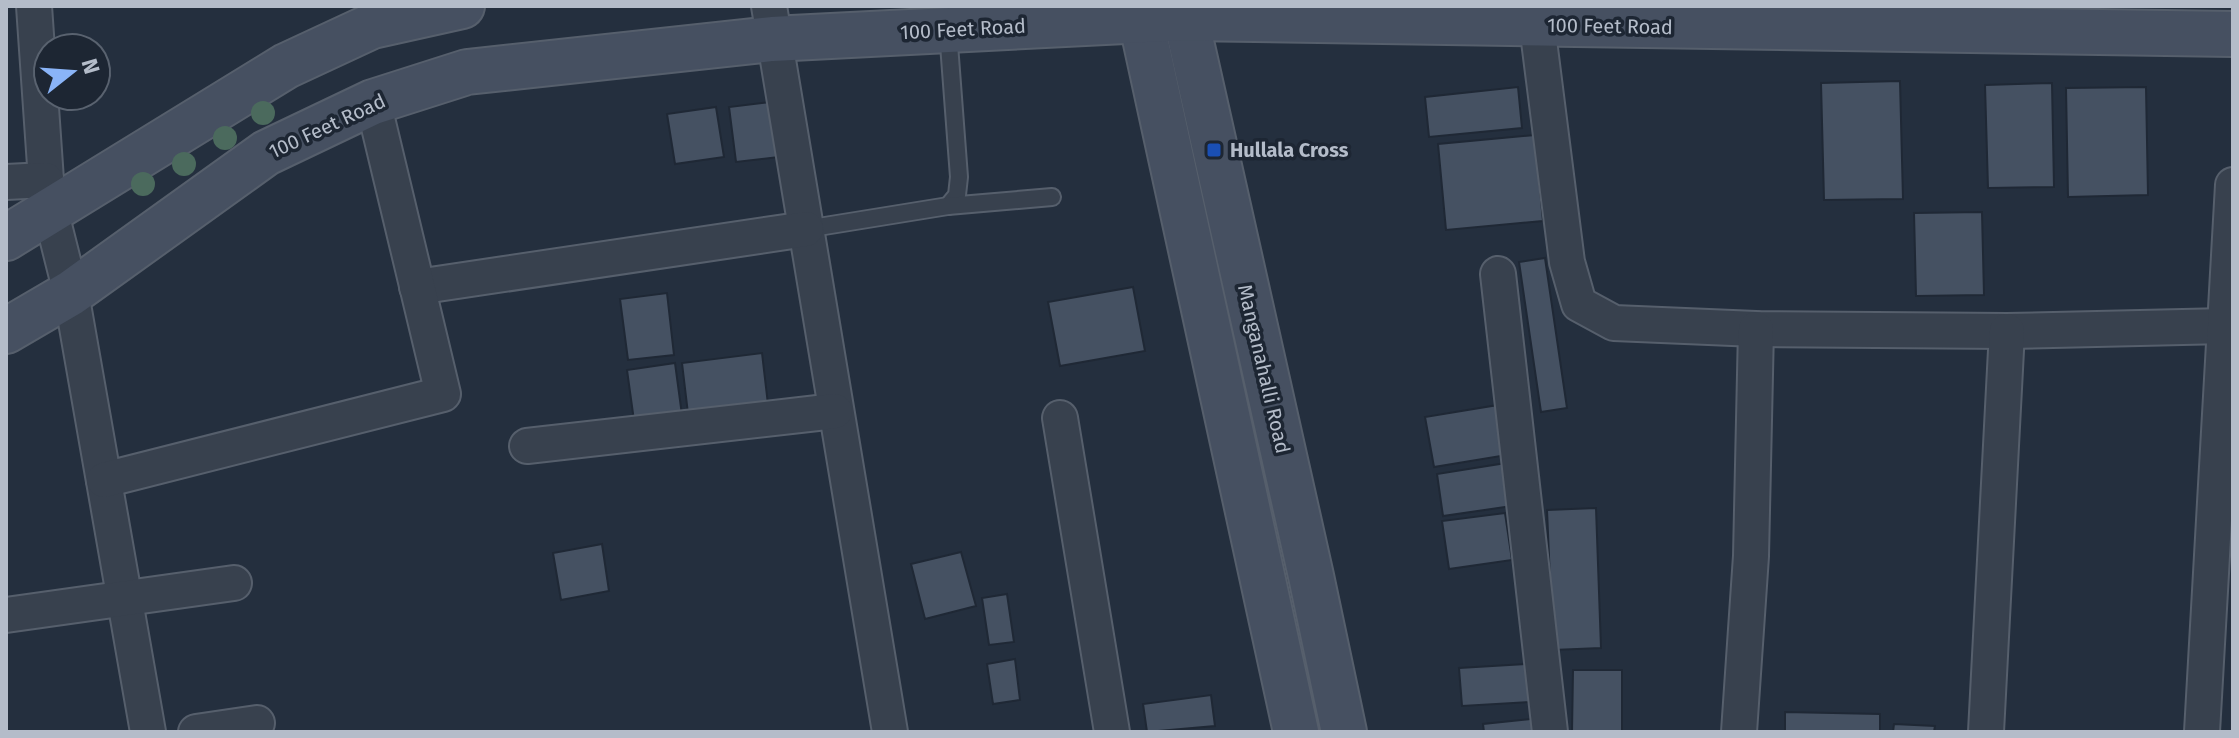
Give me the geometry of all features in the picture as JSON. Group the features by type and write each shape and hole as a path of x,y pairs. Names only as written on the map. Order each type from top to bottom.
{"main road":[{"path":"6,238 48,194 286,66 372,26 462,6"},
{"path":"1139,12 1296,732"},
{"name":"100 Feet Road","path":"6,331 71,293 266,153 373,102 467,72 770,22 948,29 1139,12 1184,12 1537,25 2233,34"},
{"name":"Manganahalli Road","path":"1184,12 1344,732"}],"street":[{"path":"34,6 48,194 71,293 148,732"},
{"path":"770,22 890,732"},
{"path":"1537,25 1567,262 1579,304 1614,323 1756,329 2007,331 2226,326"},
{"path":"104,480 443,394 373,102"},
{"path":"6,182 48,194"},
{"path":"2202,732 2233,185"},
{"path":"417,287 806,229"},
{"path":"1498,274 1550,732"},
{"path":"1739,732 1751,556 1756,329"},
{"path":"1986,732 2007,331"},
{"path":"527,446 835,411"},
{"path":"1060,418 1112,732"},
{"path":"6,615 234,583"},
{"path":"196,732 257,723"}],"lane":[{"path":"948,29 959,177 957,195 948,206"},
{"path":"806,229 948,206 1052,197"}],"building":[{"path":"1900,81 1903,199 1824,200 1821,83"},
{"path":"2052,83 2054,187 1988,188 1985,85"},
{"path":"1518,87 1522,128 1429,137 1425,97"},
{"path":"2146,87 2148,195 2068,197 2066,88"},
{"path":"770,102 779,157 736,162 729,107"},
{"path":"716,107 724,157 675,164 667,114"},
{"path":"1535,135 1543,221 1446,230 1438,144"},
{"path":"1982,212 1984,295 1916,296 1914,213"},
{"path":"1545,258 1567,408 1541,412 1519,262"},
{"path":"1133,287 1145,351 1060,366 1048,302"},
{"path":"667,293 674,355 628,360 620,299"},
{"path":"762,353 769,413 689,422 682,363"},
{"path":"675,363 682,415 634,421 627,370"},
{"path":"1498,405 1507,455 1434,467 1425,417"},
{"path":"1506,463 1512,506 1443,516 1437,474"},
{"path":"1596,508 1601,648 1553,650 1547,510"},
{"path":"1505,513 1512,560 1449,569 1442,521"},
{"path":"602,544 609,591 561,600 553,553"},
{"path":"961,552 976,606 925,619 911,564"},
{"path":"1007,594 1014,642 989,645 982,598"},
{"path":"1015,659 1020,700 993,704 987,664"},
{"path":"1527,664 1529,702 1462,706 1459,668"},
{"path":"1573,670 1622,670 1622,732 1572,732"},
{"path":"1211,695 1215,726 1147,732 1143,704"},
{"path":"1785,712 1880,714 1880,732 1785,732"},
{"path":"1540,718 1541,732 1484,732 1483,724"},
{"path":"1894,724 1935,726 1934,732 1893,732"}],"place":[{"name":"Hullala Cross","path":"1214,150"}]}
